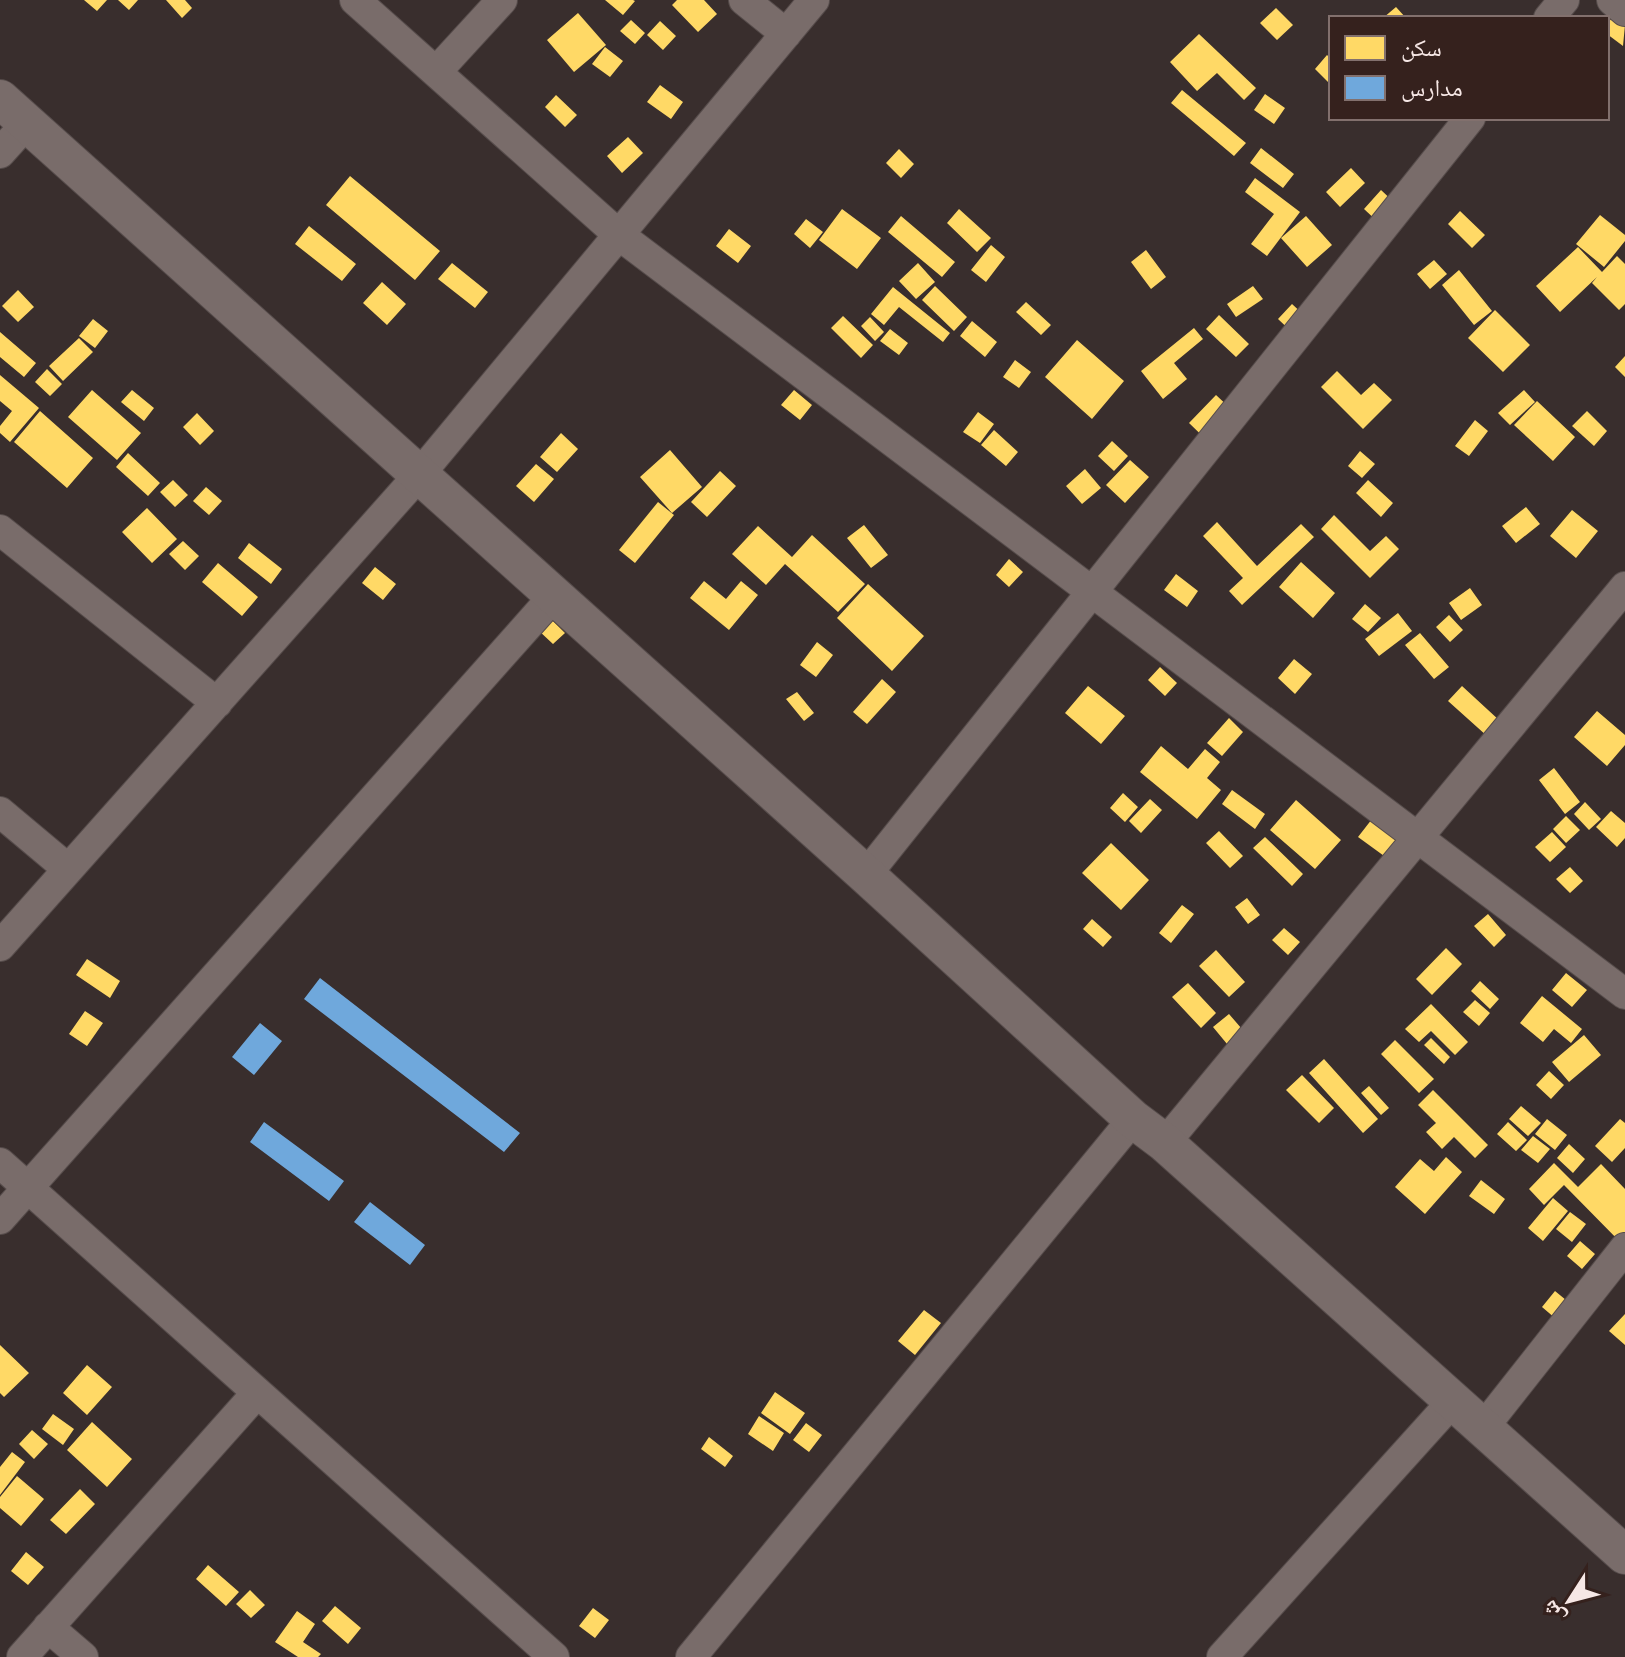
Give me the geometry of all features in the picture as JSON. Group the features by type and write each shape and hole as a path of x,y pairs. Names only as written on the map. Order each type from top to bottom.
{"street":[{"path":"355,0 619,235 1625,994"},
{"path":"436,72 502,0"},
{"path":"744,0 786,34"},
{"path":"0,946 419,475 814,0"},
{"path":"1551,16 1564,0"},
{"path":"1612,0 1625,11"},
{"path":"0,153 13,111 866,875 1133,1119 1165,1143 1625,1555"},
{"path":"866,875 1468,120"},
{"path":"0,530 217,703"},
{"path":"1165,1143 1625,587"},
{"path":"0,1219 554,596"},
{"path":"0,812 68,869"},
{"path":"691,1657 1133,1119"},
{"path":"0,1163 554,1657"},
{"path":"1483,1428 1625,1248"},
{"path":"22,1657 257,1393"},
{"path":"1222,1657 1452,1402"},
{"path":"48,1627 83,1657"}],"building: سكن":[{"path":"84,0 107,0 97,11"},
{"path":"118,0 138,0 129,10"},
{"path":"166,0 185,0 192,8 182,18"},
{"path":"605,0 633,0 635,1 623,15"},
{"path":"677,0 704,0 717,14 698,32 672,5"},
{"path":"1396,7 1404,16 1385,16"},
{"path":"1276,8 1293,25 1277,40 1260,23"},
{"path":"578,13 606,45 574,72 547,40"},
{"path":"1613,16 1625,25 1623,46 1609,36 1609,22"},
{"path":"631,20 645,33 635,44 620,31"},
{"path":"660,21 676,36 663,50 647,35"},
{"path":"1199,34 1256,88 1244,100 1217,73 1197,91 1170,62"},
{"path":"605,47 623,61 610,77 592,64"},
{"path":"1327,55 1329,83 1315,69"},
{"path":"660,85 683,102 671,119 647,102"},
{"path":"1182,90 1246,143 1234,156 1171,103"},
{"path":"1265,94 1285,108 1274,124 1254,110"},
{"path":"556,95 577,115 565,127 545,107"},
{"path":"628,137 643,153 622,173 607,156"},
{"path":"1261,148 1294,174 1283,188 1250,163"},
{"path":"899,149 914,164 901,178 886,163"},
{"path":"1351,168 1365,183 1340,207 1326,192"},
{"path":"350,176 440,251 415,280 326,205"},
{"path":"1255,178 1300,212 1267,256 1251,244 1274,214 1245,192"},
{"path":"1381,190 1397,205 1379,223 1364,209"},
{"path":"842,209 881,238 857,269 819,240"},
{"path":"959,209 991,238 977,252 947,223"},
{"path":"1460,211 1485,235 1472,248 1448,224"},
{"path":"1600,215 1625,235 1625,241 1604,267 1576,244"},
{"path":"901,216 955,262 942,277 888,232"},
{"path":"1306,216 1332,245 1307,267 1281,238"},
{"path":"806,219 823,232 810,248 794,234"},
{"path":"309,226 356,264 342,281 295,244"},
{"path":"729,229 751,246 738,263 716,246"},
{"path":"991,245 1005,257 986,282 971,270"},
{"path":"1578,247 1602,272 1617,256 1625,264 1625,304 1619,310 1592,283 1597,277 1560,312 1536,286"},
{"path":"1146,250 1166,277 1151,289 1131,262"},
{"path":"1434,260 1447,274 1430,289 1417,274"},
{"path":"452,263 488,292 475,308 438,279"},
{"path":"918,263 935,282 916,299 899,281"},
{"path":"1459,270 1492,311 1474,325 1442,285"},
{"path":"382,282 406,304 387,325 363,303"},
{"path":"935,286 967,317 954,331 922,300"},
{"path":"1253,286 1263,299 1236,317 1227,304"},
{"path":"893,287 950,333 943,342 899,307 884,325 871,314"},
{"path":"18,290 34,307 18,322 2,306"},
{"path":"1026,302 1051,325 1041,335 1016,312"},
{"path":"1292,304 1319,329 1295,335 1278,319"},
{"path":"1495,310 1530,345 1503,372 1468,338"},
{"path":"1219,315 1249,344 1236,357 1206,329"},
{"path":"843,316 873,345 861,358 831,328"},
{"path":"870,317 884,332 875,341 861,326"},
{"path":"93,319 108,331 95,348 79,336"},
{"path":"972,321 997,342 985,357 960,336"},
{"path":"1194,328 1203,339 1174,363 1187,379 1163,399 1141,371"},
{"path":"890,329 908,343 899,355 880,341"},
{"path":"0,332 36,363 24,377 0,357"},
{"path":"79,338 93,352 63,381 49,366"},
{"path":"1077,340 1124,381 1092,419 1045,377"},
{"path":"1625,356 1625,377 1615,367"},
{"path":"1015,360 1031,372 1019,388 1003,377"},
{"path":"47,369 62,384 50,396 35,382"},
{"path":"1337,371 1361,395 1374,383 1392,400 1363,429 1321,387"},
{"path":"0,375 39,408 10,442 0,433 0,426 12,411 0,401"},
{"path":"92,390 141,433 117,460 68,417"},
{"path":"132,390 154,408 144,421 121,402"},
{"path":"794,390 812,405 800,420 781,405"},
{"path":"1524,390 1535,402 1510,425 1498,413"},
{"path":"1216,395 1246,423 1219,452 1189,423"},
{"path":"1537,401 1575,437 1553,461 1514,425"},
{"path":"40,411 93,458 67,488 14,442"},
{"path":"1587,411 1607,431 1594,446 1572,426"},
{"path":"978,412 994,424 980,443 963,432"},
{"path":"197,413 214,431 200,445 183,427"},
{"path":"1475,420 1488,431 1469,456 1455,446"},
{"path":"994,430 1018,452 1006,466 981,445"},
{"path":"561,433 578,449 557,472 540,457"},
{"path":"1112,441 1128,456 1114,471 1098,456"},
{"path":"670,450 702,487 672,513 640,477"},
{"path":"1360,451 1375,464 1362,478 1348,466"},
{"path":"128,453 160,483 148,496 116,467"},
{"path":"1130,460 1149,477 1125,503 1106,485"},
{"path":"536,464 554,479 534,502 516,486"},
{"path":"1085,469 1101,488 1082,504 1066,486"},
{"path":"720,471 736,486 707,517 691,502"},
{"path":"173,480 188,495 175,507 160,492"},
{"path":"1368,480 1393,503 1381,517 1356,493"},
{"path":"206,487 222,501 209,515 193,501"},
{"path":"658,502 674,515 635,563 619,550"},
{"path":"1526,507 1540,524 1516,543 1502,526"},
{"path":"147,508 177,539 152,563 122,532"},
{"path":"1572,510 1598,531 1576,558 1550,536"},
{"path":"1334,515 1370,551 1386,536 1399,549 1370,578 1321,529"},
{"path":"1217,522 1257,566 1301,524 1314,537 1242,605 1229,591 1243,578 1203,536"},
{"path":"864,525 888,555 871,568 847,538"},
{"path":"758,526 792,557 812,535 865,584 838,612 785,564 766,585 732,554"},
{"path":"183,541 199,556 185,570 169,554"},
{"path":"249,543 282,569 271,584 238,558"},
{"path":"1009,559 1023,572 1009,587 996,575"},
{"path":"1301,562 1335,593 1313,618 1279,587"},
{"path":"218,563 258,597 242,616 202,582"},
{"path":"375,567 396,584 383,600 362,583"},
{"path":"1176,574 1198,591 1187,607 1164,590"},
{"path":"704,581 726,599 741,581 758,595 729,630 690,598"},
{"path":"868,584 924,636 892,671 837,618"},
{"path":"1470,588 1482,605 1461,620 1449,603"},
{"path":"1365,604 1381,618 1368,632 1352,619"},
{"path":"1398,613 1412,631 1379,656 1365,639"},
{"path":"1449,615 1463,630 1450,642 1436,627"},
{"path":"550,618 565,633 553,644 538,630"},
{"path":"1420,633 1449,667 1434,679 1405,645"},
{"path":"817,642 833,655 816,677 800,665"},
{"path":"1294,659 1312,674 1295,694 1278,678"},
{"path":"1160,667 1177,683 1165,696 1148,680"},
{"path":"882,679 896,692 867,724 853,712"},
{"path":"1088,686 1125,716 1101,744 1065,713"},
{"path":"1462,686 1500,721 1487,736 1448,701"},
{"path":"797,692 814,713 804,721 786,699"},
{"path":"1597,711 1625,735 1625,745 1607,766 1574,737"},
{"path":"1229,718 1243,732 1222,756 1207,743"},
{"path":"1161,746 1188,769 1205,749 1220,762 1207,778 1221,790 1197,819 1140,772"},
{"path":"1554,768 1580,802 1565,814 1539,780"},
{"path":"1232,790 1265,814 1255,829 1222,804"},
{"path":"1123,793 1138,807 1125,822 1110,808"},
{"path":"1150,799 1162,810 1141,833 1129,821"},
{"path":"1296,800 1341,840 1315,869 1270,830"},
{"path":"1585,802 1601,819 1589,830 1574,814"},
{"path":"1611,811 1625,823 1625,838 1617,847 1596,827"},
{"path":"1566,816 1580,830 1566,843 1553,829"},
{"path":"1372,819 1405,843 1391,861 1358,837"},
{"path":"1219,831 1243,856 1230,868 1206,843"},
{"path":"1552,832 1566,847 1550,862 1535,847"},
{"path":"1265,837 1303,874 1292,886 1253,848"},
{"path":"1111,843 1149,880 1121,910 1082,873"},
{"path":"1570,867 1583,881 1570,893 1556,879"},
{"path":"1247,898 1260,915 1248,924 1235,907"},
{"path":"1182,905 1194,914 1171,943 1159,933"},
{"path":"1488,914 1506,935 1494,947 1474,926"},
{"path":"1092,919 1112,937 1103,947 1083,929"},
{"path":"1284,928 1300,942 1288,955 1272,940"},
{"path":"1446,948 1462,964 1432,995 1416,979"},
{"path":"1216,950 1245,982 1229,997 1199,966"},
{"path":"87,959 120,981 110,998 76,975"},
{"path":"1566,973 1587,990 1572,1007 1552,990"},
{"path":"1480,981 1499,999 1490,1009 1471,991"},
{"path":"1188,983 1216,1013 1201,1028 1172,997"},
{"path":"1542,996 1582,1029 1571,1043 1554,1029 1543,1042 1520,1023"},
{"path":"1475,1000 1490,1013 1479,1026 1463,1012"},
{"path":"1431,1004 1468,1042 1455,1055 1431,1031 1419,1042 1405,1029"},
{"path":"85,1011 103,1023 87,1046 69,1034"},
{"path":"1229,1014 1248,1036 1232,1050 1213,1027"},
{"path":"1584,1035 1601,1055 1569,1082 1552,1062"},
{"path":"1431,1038 1450,1057 1444,1064 1424,1045"},
{"path":"1395,1040 1434,1079 1419,1093 1381,1054"},
{"path":"1324,1059 1378,1119 1363,1133 1309,1073"},
{"path":"1549,1071 1564,1085 1551,1099 1536,1085"},
{"path":"1302,1075 1334,1108 1319,1123 1286,1090"},
{"path":"1369,1086 1389,1108 1381,1115 1361,1093"},
{"path":"1433,1090 1488,1145 1475,1158 1454,1137 1442,1149 1426,1132 1436,1123 1418,1105"},
{"path":"1521,1106 1541,1123 1528,1136 1509,1119"},
{"path":"1547,1119 1567,1135 1555,1150 1535,1134"},
{"path":"1620,1119 1625,1123 1625,1148 1612,1162 1595,1146"},
{"path":"1508,1122 1527,1140 1516,1151 1497,1134"},
{"path":"1533,1136 1550,1149 1538,1163 1521,1150"},
{"path":"1569,1144 1585,1159 1573,1173 1557,1158"},
{"path":"1446,1157 1462,1172 1425,1214 1395,1187 1420,1159 1434,1171"},
{"path":"1554,1163 1578,1187 1601,1164 1625,1189 1625,1247 1564,1185 1544,1205 1529,1189"},
{"path":"1481,1180 1505,1199 1494,1214 1469,1196"},
{"path":"1553,1198 1568,1211 1543,1241 1528,1228"},
{"path":"1570,1212 1586,1224 1572,1242 1556,1229"},
{"path":"1580,1241 1595,1254 1582,1269 1567,1256"},
{"path":"1555,1291 1583,1314 1569,1330 1542,1307"},
{"path":"924,1310 941,1323 915,1355 898,1341"},
{"path":"1625,1314 1625,1345 1609,1331"},
{"path":"0,1345 29,1373 4,1397 0,1393"},
{"path":"87,1365 112,1387 87,1415 63,1393"},
{"path":"775,1392 805,1413 790,1434 761,1413"},
{"path":"53,1414 74,1429 63,1445 42,1429"},
{"path":"759,1416 784,1433 773,1451 748,1434"},
{"path":"92,1422 132,1459 107,1487 67,1450"},
{"path":"806,1423 822,1435 809,1452 793,1440"},
{"path":"32,1430 48,1444 34,1459 19,1444"},
{"path":"709,1437 733,1456 725,1467 701,1449"},
{"path":"12,1452 25,1462 0,1495 0,1467"},
{"path":"17,1476 44,1499 21,1526 0,1508 0,1497"},
{"path":"80,1489 95,1504 66,1534 50,1520"},
{"path":"26,1552 44,1567 28,1585 11,1571"},
{"path":"208,1565 239,1592 226,1606 196,1579"},
{"path":"250,1590 265,1605 251,1618 236,1604"},
{"path":"335,1606 361,1628 348,1644 322,1621"},
{"path":"593,1608 609,1620 595,1638 579,1626"},
{"path":"297,1611 315,1624 303,1642 321,1654 318,1657 298,1657 275,1642"}],"building: مدارس":[{"path":"320,978 520,1133 504,1152 304,999"},
{"path":"260,1023 282,1041 254,1075 232,1057"},
{"path":"264,1122 344,1181 329,1201 250,1142"},
{"path":"370,1202 425,1245 410,1265 354,1222"}]}
